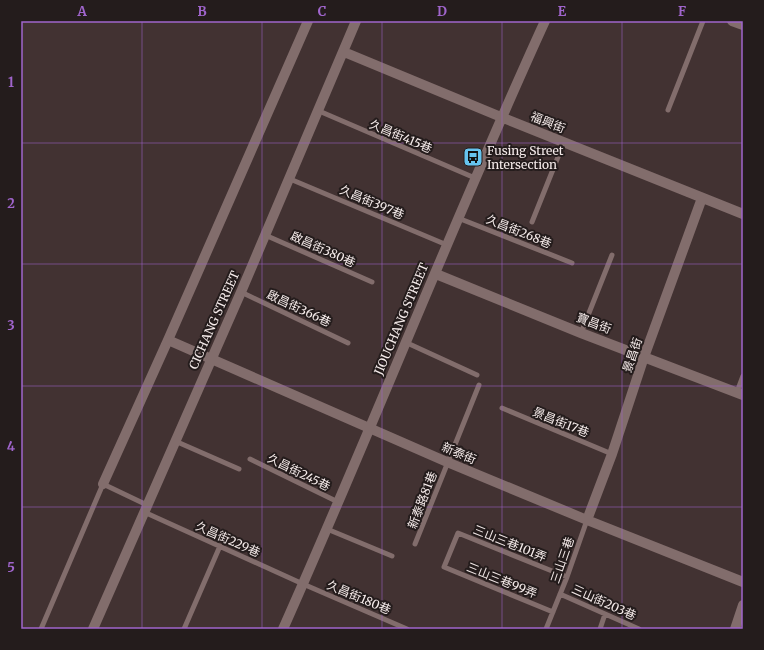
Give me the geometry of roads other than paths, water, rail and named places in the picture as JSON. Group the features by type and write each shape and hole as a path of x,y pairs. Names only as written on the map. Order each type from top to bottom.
{"street":[{"path":"103,484 308,21"},
{"name":"CICHANG STREET","path":"93,629 290,179 356,21"},
{"name":"JIOUCHANG STREET","path":"283,629 370,428 405,342 436,274 447,244 501,117 545,21"},
{"name":"福興街","path":"344,52 743,214"},
{"name":"景昌街","path":"586,520 612,454 644,357 702,198"},
{"name":"寶昌街","path":"436,274 581,333 740,394"},
{"name":"新泰街","path":"168,340 447,462 586,520 743,582"},
{"path":"735,629 743,605"}],"lane":[{"path":"668,110 703,21"},
{"name":"久昌街415巷","path":"319,111 475,178"},
{"path":"532,222 564,142"},
{"name":"久昌街397巷","path":"290,179 447,244"},
{"name":"久昌街268巷","path":"458,218 572,263"},
{"name":"啟昌街380巷","path":"265,235 372,282"},
{"path":"581,333 612,255"},
{"name":"啟昌街366巷","path":"241,292 348,343"},
{"path":"405,342 477,375"},
{"path":"740,394 743,376"},
{"name":"新泰路81巷","path":"415,544 479,385"},
{"name":"景昌街17巷","path":"502,408 612,454"},
{"path":"175,441 239,469"},
{"name":"久昌街245巷","path":"250,459 338,502"},
{"path":"41,629 103,484"},
{"name":"久昌街229巷","path":"103,484 145,508 220,546 303,584"},
{"name":"三山三巷","path":"546,629 567,577 586,520"},
{"path":"327,529 392,556"},
{"name":"三山三巷101弄","path":"444,567 458,533 567,577"},
{"path":"184,629 220,546"},
{"name":"三山三巷99弄","path":"444,567 553,612"},
{"name":"久昌街180巷","path":"303,584 406,629"},
{"name":"三山街203巷","path":"560,594 639,629"},
{"path":"600,629 605,614"}],"place":[{"name":"Fusing Street Intersection","path":"473,157"}]}
